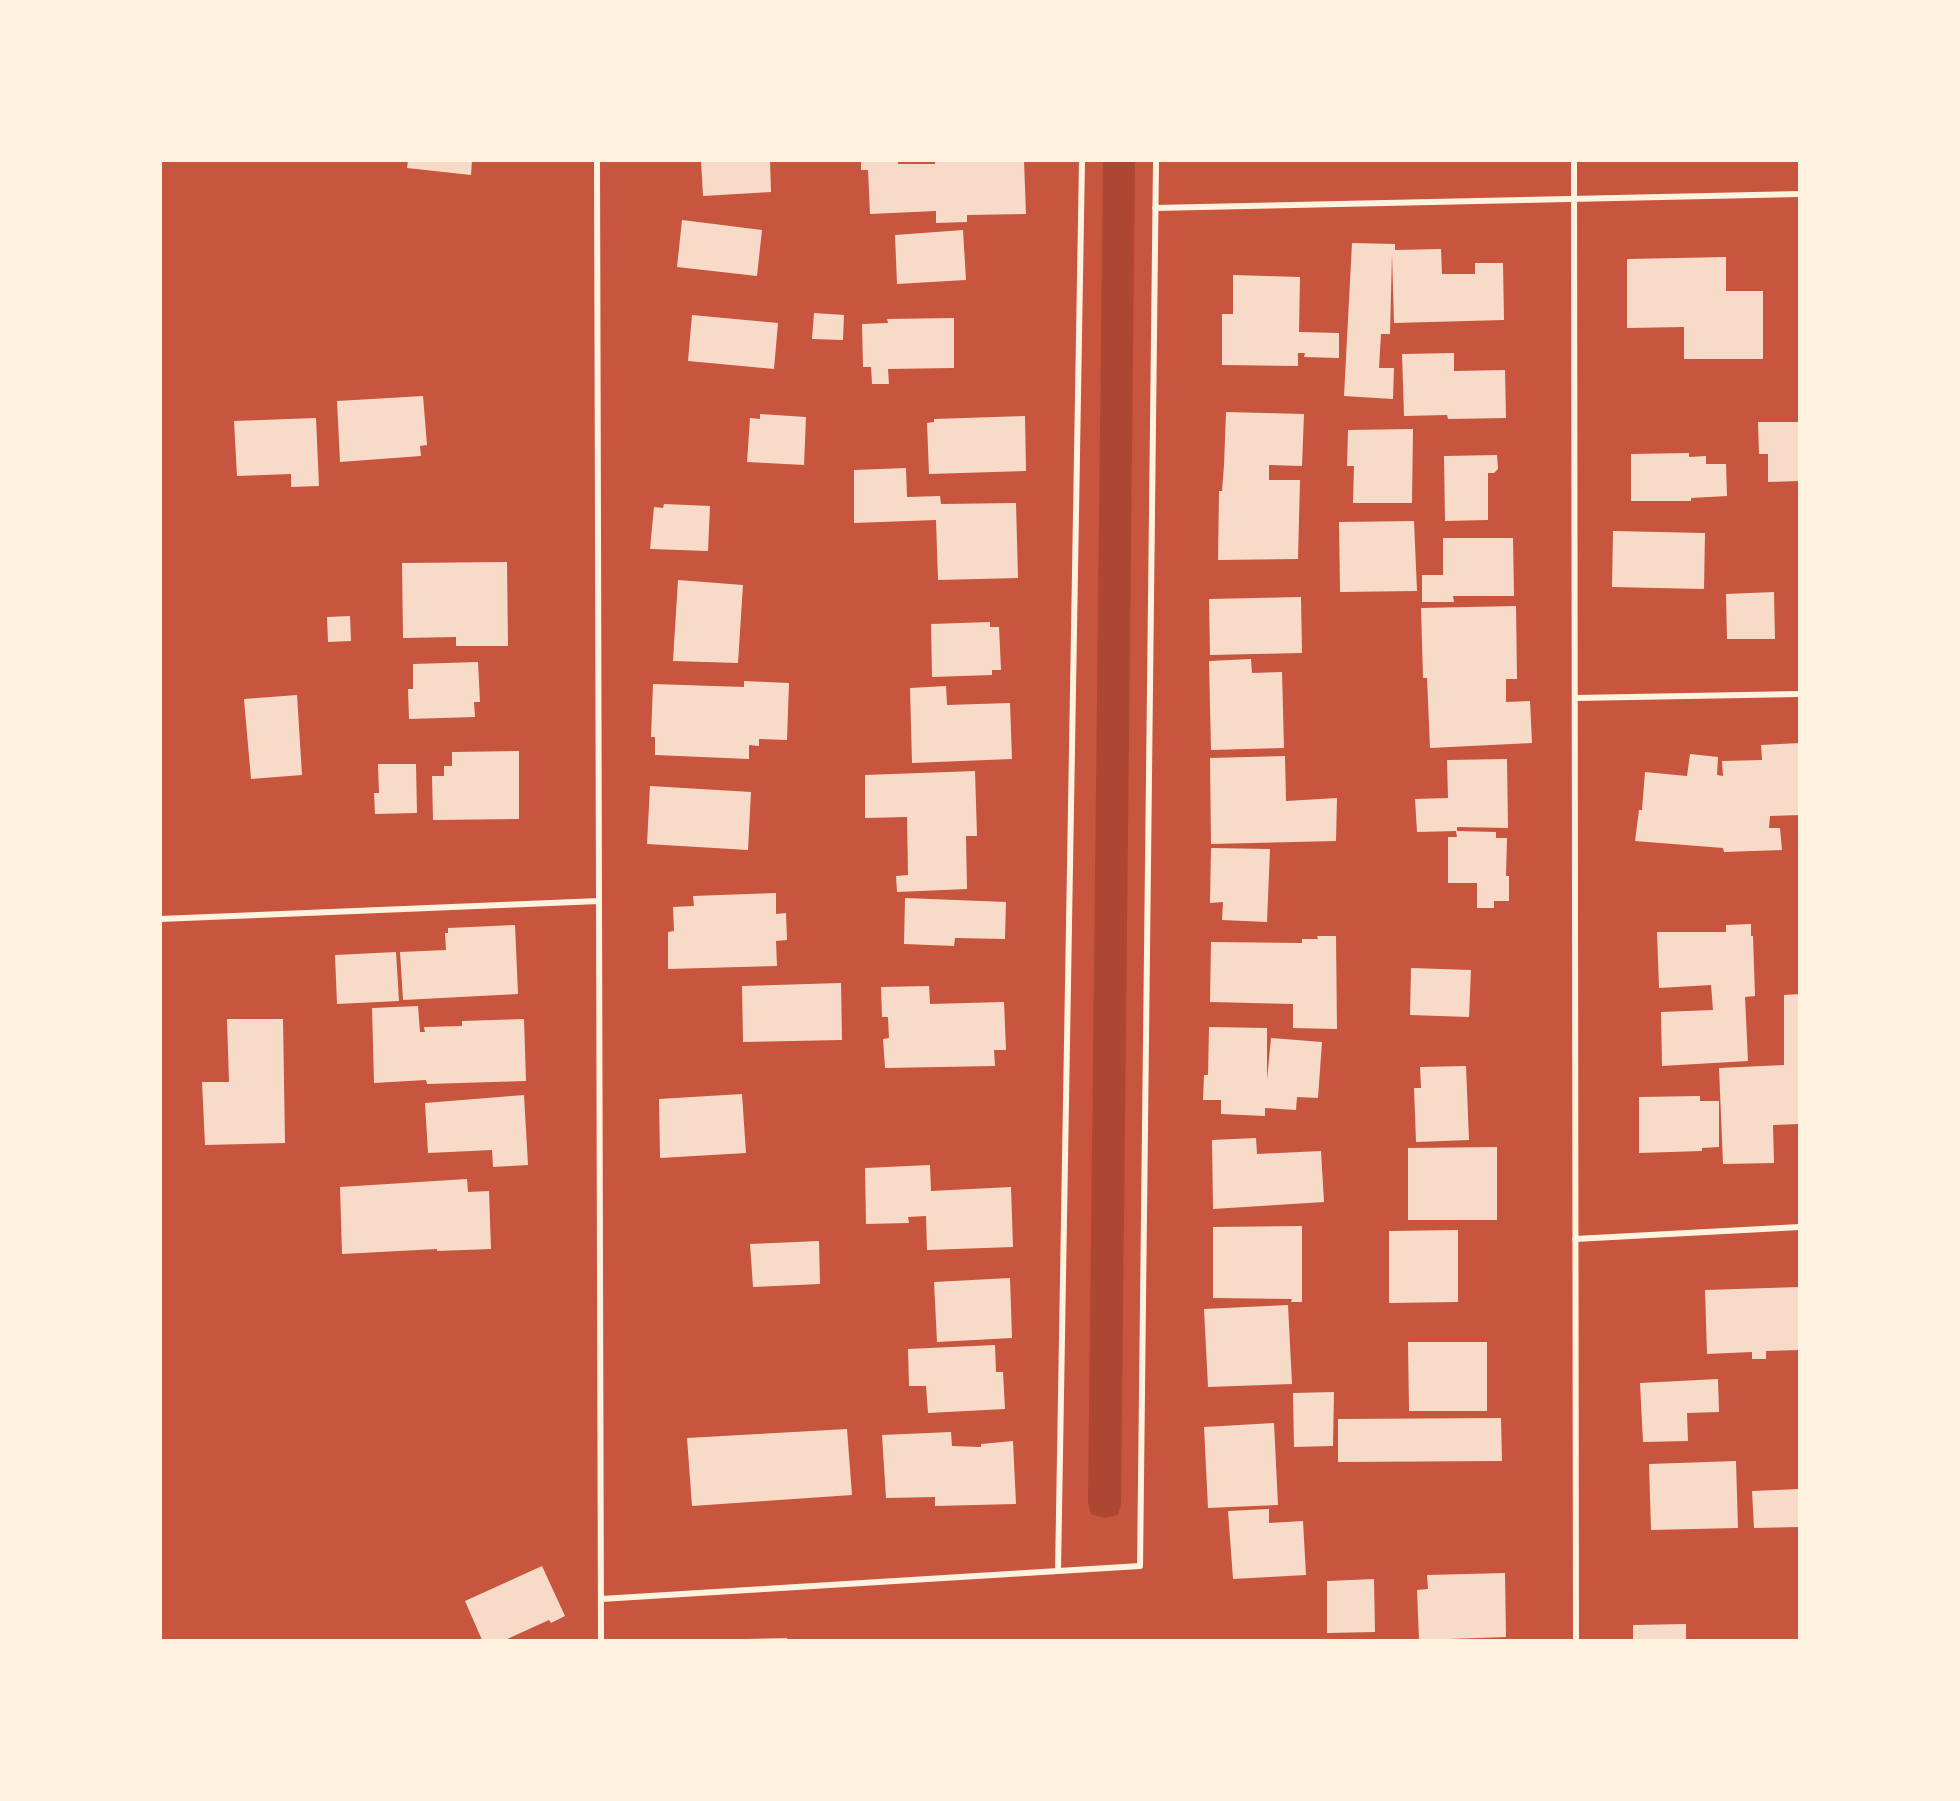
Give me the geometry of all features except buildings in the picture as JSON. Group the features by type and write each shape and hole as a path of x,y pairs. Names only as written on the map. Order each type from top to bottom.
{"street":[{"path":"597,160 602,1641"},
{"path":"1058,1571 1082,160"},
{"path":"601,1599 1140,1566 1156,160"},
{"path":"1574,160 1576,1641"},
{"path":"1155,208 1800,194"},
{"path":"1575,698 1800,694"},
{"path":"160,919 599,901"},
{"path":"1575,1239 1800,1227"}],"shaded area":[{"path":"1135,160 1121,1505 1118,1515 1104,1518 1091,1514 1088,1502 1103,161"}]}
